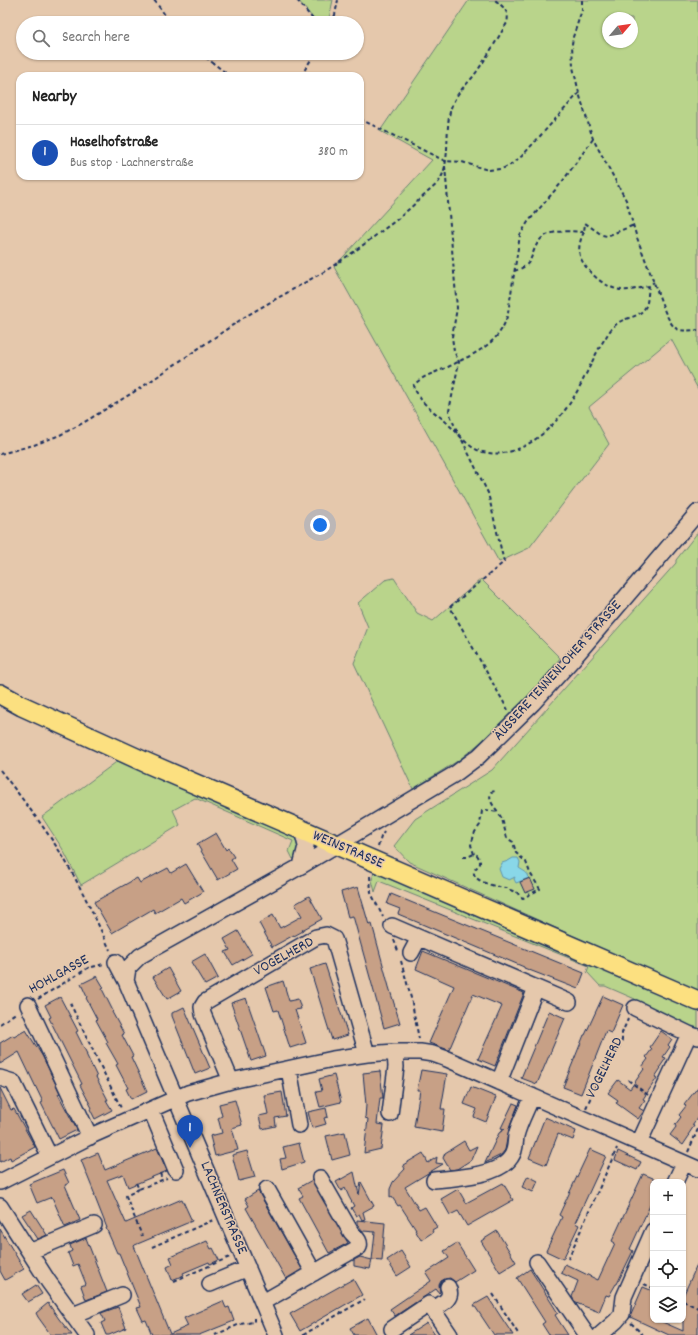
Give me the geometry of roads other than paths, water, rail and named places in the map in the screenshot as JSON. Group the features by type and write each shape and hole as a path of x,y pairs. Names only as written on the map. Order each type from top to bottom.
{"main road":[{"name":"WEINSTRASSE","path":"0,694 22,706 147,763 698,1001"}],"street":[{"name":"ÄUSSERE TENNENLOHER STRASSE","path":"336,845 455,774 479,756 515,722 573,659 698,512"},
{"path":"301,866 306,846 302,830"},
{"path":"126,981 128,968 140,956 336,845"},
{"path":"390,928 419,938 569,1002"},
{"name":"VOGELHERD","path":"230,1081 203,1014 202,1007 205,1002 316,938 326,935 334,940 367,1054"},
{"path":"411,953 419,938"},
{"name":"LACHNERSTRASSE","path":"116,962 126,981 276,1335"},
{"path":"499,1082 536,988"},
{"path":"28,1005 90,1137"},
{"path":"635,1008 694,1035 658,1102 639,1143"},
{"path":"390,1114 396,1067 394,1052"},
{"name":"VOGELHERD","path":"0,1182 90,1137 188,1093 230,1081 333,1059 394,1052 420,1052 433,1054 447,1059 698,1169"},
{"path":"288,1069 299,1124"},
{"path":"0,1078 13,1082 50,1157"},
{"path":"434,1180 463,1177 488,1172 502,1166 511,1157 515,1148 516,1136 532,1096"},
{"path":"151,1110 172,1174"},
{"path":"676,1179 684,1162"},
{"path":"263,1302 359,1246 359,1242 351,1232 320,1178"},
{"path":"267,1189 314,1273"},
{"path":"0,1206 48,1281 87,1335"},
{"path":"30,1253 94,1225"},
{"path":"600,1335 622,1314 624,1297 650,1238"},
{"path":"537,1262 587,1335"},
{"path":"210,1284 248,1268"},
{"path":"392,1329 448,1299 450,1293 448,1287"},
{"path":"73,1315 122,1295"},
{"path":"431,1307 450,1335"}],"water":[{"path":"513,858 518,858 520,862 519,868 526,873 529,878 516,883 514,879 515,877 509,880 502,877 499,869 502,863"}],"place":[{"name":"Haselhofstraße","path":"190,1148"}]}
